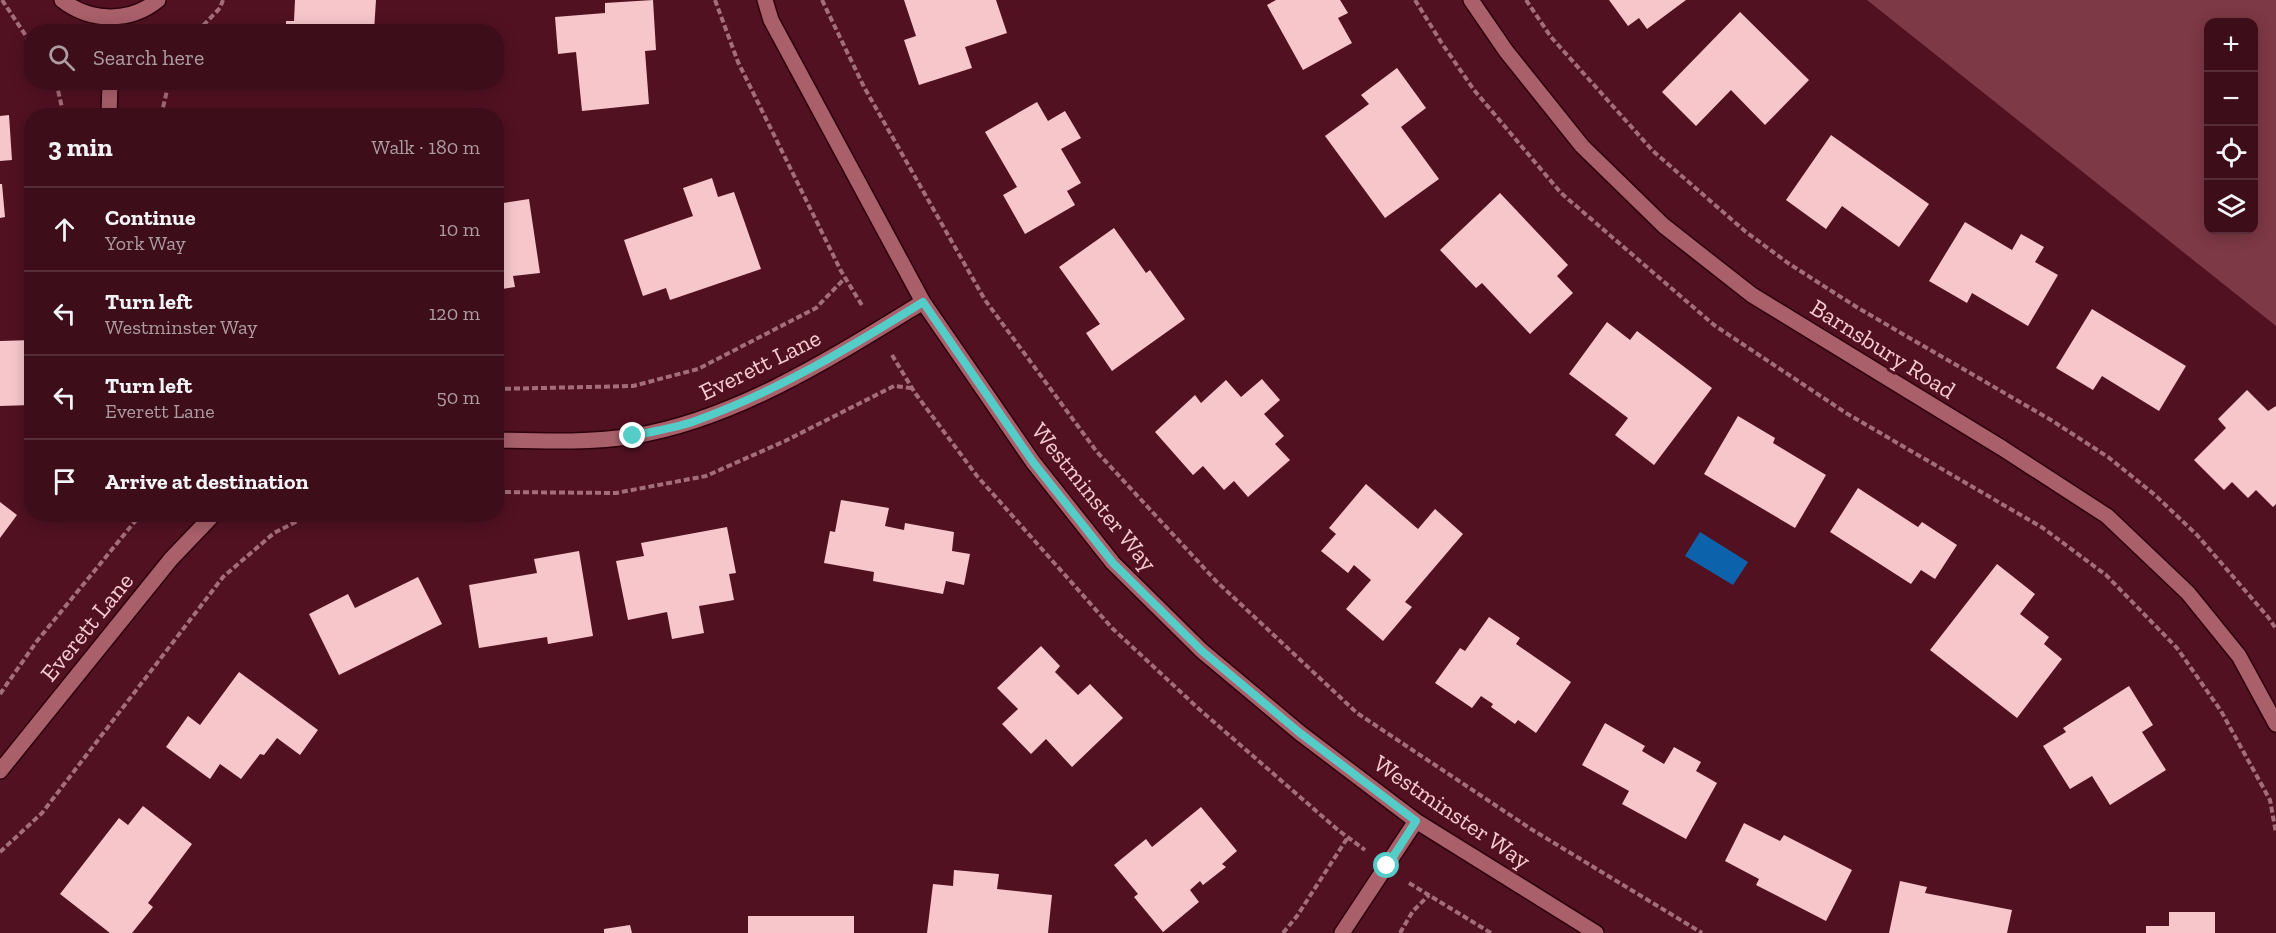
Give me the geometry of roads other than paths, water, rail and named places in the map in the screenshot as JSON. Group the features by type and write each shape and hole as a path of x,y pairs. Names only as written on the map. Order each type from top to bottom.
{"street":[{"path":"62,0 109,24"},
{"path":"113,24 158,0"},
{"name":"Westminster Way","path":"765,0 771,20 923,302 1033,462 1113,563 1202,651 1300,733 1416,821 1596,933"},
{"name":"Barnsbury Road","path":"1471,0 1506,51 1582,146 1664,226 1752,295 2002,448 2107,516 2188,593 2240,656 2276,724"},
{"path":"109,108 110,90"},
{"name":"Everett Lane","path":"504,440 556,441 633,436 693,422 758,396 877,331 923,302"},
{"name":"Everett Lane","path":"0,771 171,559 206,522"},
{"path":"1342,933 1416,821"}],"water":[{"path":"1700,532 1748,562 1733,585 1685,556"}]}
